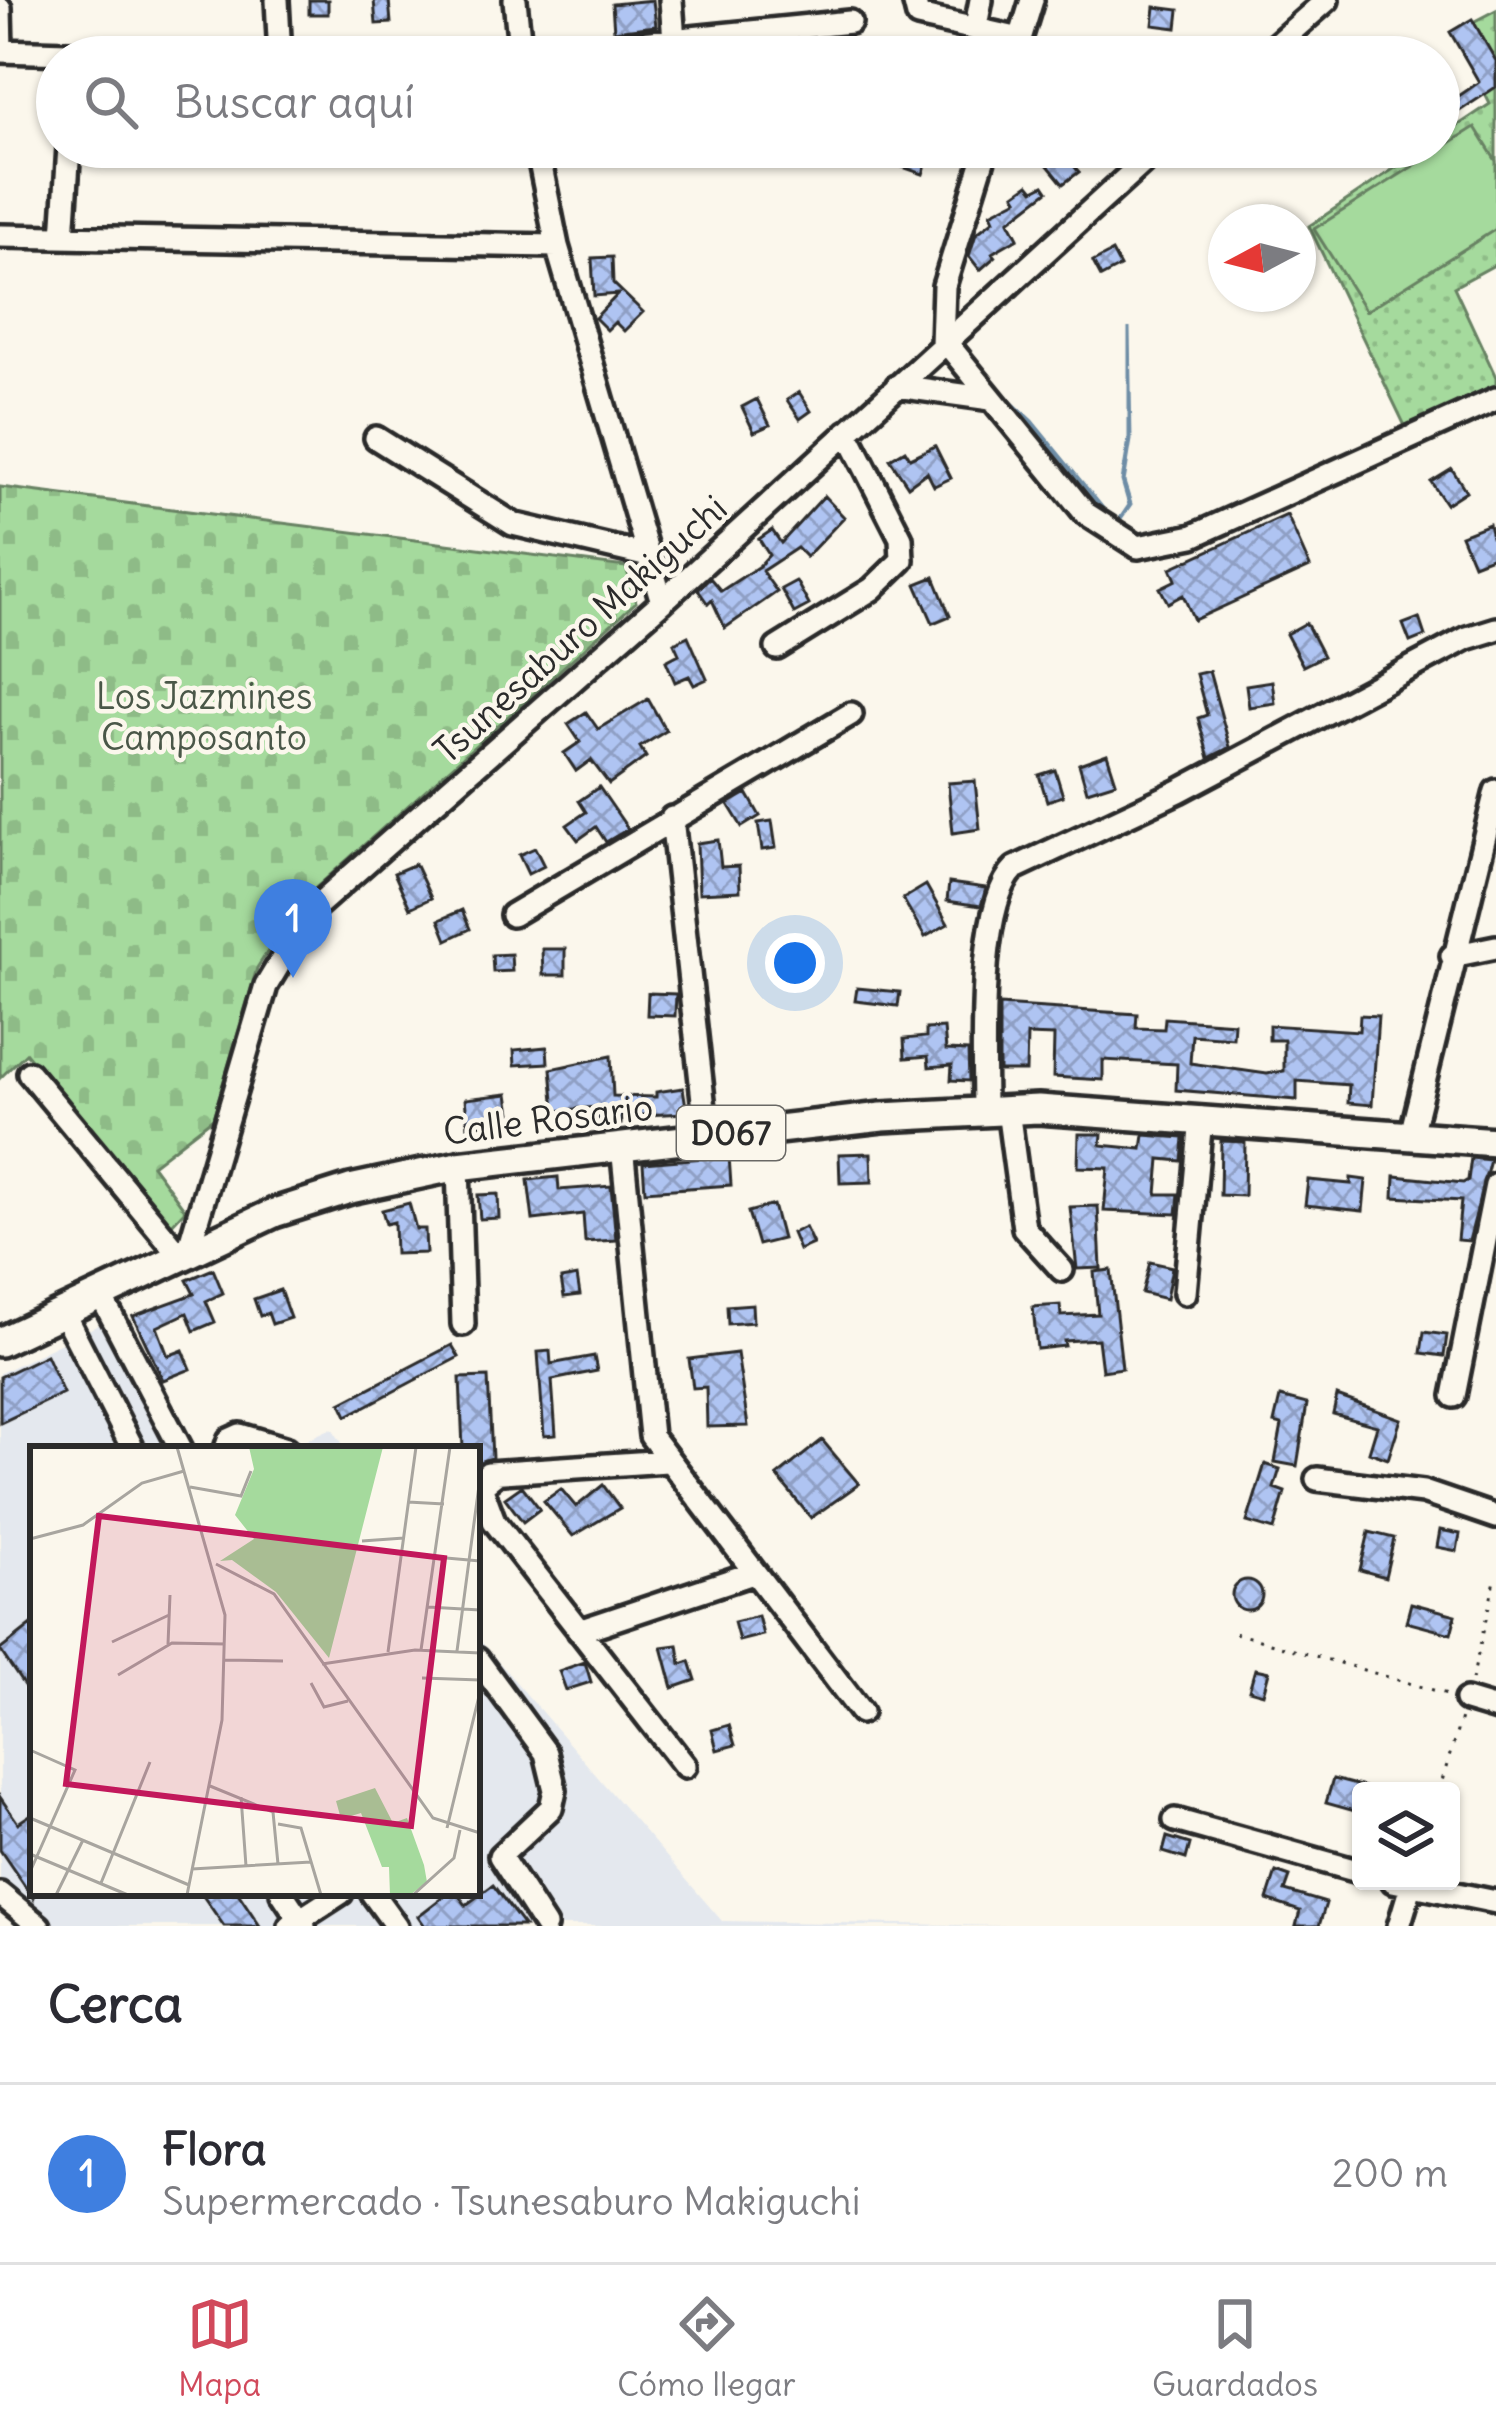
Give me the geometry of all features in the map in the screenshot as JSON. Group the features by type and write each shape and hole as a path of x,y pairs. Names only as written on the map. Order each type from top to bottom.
{"main road":[{"name":"Calle Rosario","path":"0,1342 184,1253 322,1197 458,1166 707,1136 996,1110 1201,1118 1496,1142"}],"street":[{"path":"277,0 279,36"},
{"path":"515,0 519,36"},
{"path":"671,0 674,36"},
{"path":"914,0 918,16 976,26 995,36"},
{"path":"976,26 981,0"},
{"path":"1021,36 1032,0"},
{"path":"1286,36 1327,0"},
{"path":"0,8 1,51 36,53"},
{"path":"720,36 850,22"},
{"path":"63,237 68,168"},
{"path":"541,168 557,246 662,602"},
{"path":"981,168 944,286 943,342 1085,513 1119,539 1155,547 1215,526 1496,399"},
{"name":"Tsunesaburo Makiguchi","path":"184,1253 266,986 310,911 662,602 1137,168"},
{"path":"0,236 557,246"},
{"path":"898,386 991,399"},
{"path":"777,648 872,590 902,560 901,538 847,432"},
{"path":"376,438 513,524 650,556"},
{"path":"1062,1270 1024,1228 996,1110 984,985 1000,887 1015,868 1179,791 1467,638 1496,629"},
{"path":"512,915 851,714"},
{"path":"1411,1135 1496,791"},
{"path":"672,818 707,1136"},
{"path":"1452,956 1496,947"},
{"path":"28,1073 184,1253"},
{"path":"1185,1293 1201,1118"},
{"path":"622,1146 651,1436 860,1712"},
{"path":"458,1166 464,1324"},
{"path":"1454,1396 1496,1185"},
{"path":"100,1294 179,1446"},
{"path":"63,1312 131,1446"},
{"path":"227,1446 240,1436 276,1446"},
{"path":"667,1461 487,1473 482,1486 486,1508 685,1766"},
{"path":"1317,1479 1423,1492 1496,1517"},
{"path":"579,1630 753,1573"},
{"path":"480,1663 546,1753 555,1790 551,1808 538,1826 488,1856 544,1926"},
{"path":"1466,1700 1496,1708"},
{"path":"1175,1820 1352,1869"},
{"path":"1400,1926 1402,1890"},
{"path":"1433,1890 1496,1902"},
{"path":"0,1894 39,1926"},
{"path":"284,1896 298,1924 337,1896"},
{"path":"374,1896 396,1926"}],"path":[{"path":"1442,1782 1496,1576"},
{"path":"1235,1633 1466,1700"}],"shaded area":[{"path":"119,1315 180,1446 30,1446 30,1896 480,1896 480,1640 722,1921 1014,1926 15,1926 0,1908 0,1373"},
{"path":"332,1428 344,1446 293,1446"}],"green space":[{"path":"1496,10 1496,264 1454,287 1496,377 1496,391 1407,430 1316,241 1316,221 1395,168 1460,168 1460,124 1490,104 1454,32"},
{"path":"1475,127 1496,161 1496,229 1366,311 1316,228 1410,168 1460,168 1460,137"},
{"name":"Los Jazmines Camposanto","path":"0,487 626,567 636,602 300,902 257,968 213,1118 152,1165 185,1210 169,1227 26,1053 0,1078"}],"water":[{"path":"1129,328 1131,440 1124,482 1131,504 1115,527 1030,423 954,348 1032,421 1116,524 1129,505 1122,481 1129,439"}],"building":[{"path":"309,0 328,0 328,14 309,14"},
{"path":"374,0 389,0 391,23 376,24"},
{"path":"653,0 656,26 614,31 612,4"},
{"path":"1155,7 1179,10 1177,28 1153,25"},
{"path":"1472,19 1496,61 1496,87 1460,111 1460,95 1479,82 1460,49 1460,36 1450,32"},
{"path":"1050,168 1079,172 1063,184"},
{"path":"1029,184 1034,190 1044,185 1048,191 1009,221 1018,238 992,253 995,257 980,270 969,256 976,234 994,220 991,213 1018,199 1015,194"},
{"path":"1112,252 1120,267 1101,277 1093,262"},
{"path":"612,257 613,283 643,312 624,331 615,322 607,330 595,318 618,294 594,296 592,258"},
{"path":"799,392 811,411 800,419 787,400"},
{"path":"757,399 770,425 754,432 742,407"},
{"path":"935,446 951,478 934,486 927,472 908,486 890,459 905,450 910,458"},
{"path":"1452,469 1466,491 1446,504 1431,482"},
{"path":"824,496 844,517 806,557 797,548 762,571 777,592 725,628 712,600 708,604 698,590 710,578 721,591 759,566 769,555 759,539 772,530 781,543"},
{"path":"1287,515 1310,567 1194,620 1183,595 1168,603 1160,588 1176,580 1171,568"},
{"path":"1489,524 1496,555 1473,564 1461,535"},
{"path":"934,577 950,616 933,623 916,584"},
{"path":"796,581 809,605 794,613 781,589"},
{"path":"1419,618 1425,636 1410,642 1403,624"},
{"path":"1306,623 1323,656 1303,666 1286,634"},
{"path":"688,636 707,679 694,685 689,676 675,682 666,661 679,654 674,643"},
{"path":"1209,671 1230,747 1209,758 1198,718 1207,715 1196,674"},
{"path":"1272,681 1275,703 1249,707 1246,685"},
{"path":"648,699 666,731 640,747 646,757 609,784 591,760 576,771 564,753 580,742 568,724 586,712 598,729"},
{"path":"1107,754 1116,782 1087,791 1079,764"},
{"path":"1055,770 1063,796 1047,801 1039,775"},
{"path":"975,781 980,829 953,833 948,783"},
{"path":"599,787 628,829 606,842 596,827 578,840 567,825 586,812 579,801"},
{"path":"747,793 760,816 742,827 728,804"},
{"path":"772,821 776,848 762,850 758,823"},
{"path":"718,840 721,867 739,866 740,891 699,893 697,843"},
{"path":"535,848 544,866 528,874 519,855"},
{"path":"415,864 431,898 410,908 394,873"},
{"path":"949,883 986,888 981,906 947,901"},
{"path":"926,885 948,924 925,937 903,899"},
{"path":"462,910 470,929 447,940 439,920"},
{"path":"542,949 565,949 565,975 543,975"},
{"path":"511,954 512,971 493,972 492,955"},
{"path":"857,988 900,992 898,1006 855,1001"},
{"path":"648,993 676,994 675,1016 647,1015"},
{"path":"999,1005 1137,1014 1136,1028 1164,1029 1165,1018 1234,1023 1233,1038 1192,1035 1190,1063 1267,1074 1284,1071 1284,1040 1269,1040 1269,1025 1359,1031 1360,1015 1378,1016 1372,1105 1348,1103 1349,1085 1297,1081 1297,1100 1176,1090 1177,1064 1103,1060 1103,1080 1053,1077 1054,1036 1027,1035 1026,1071 999,1071"},
{"path":"944,1028 946,1050 968,1051 969,1081 951,1080 952,1065 929,1067 928,1056 905,1058 904,1039 926,1037 926,1029"},
{"path":"547,1047 548,1063 515,1065 514,1050"},
{"path":"611,1056 613,1096 656,1097 656,1092 683,1088 687,1113 621,1116 621,1124 598,1126 597,1107 555,1111 551,1069"},
{"path":"508,1094 512,1120 468,1126 465,1099"},
{"path":"1079,1134 1102,1134 1101,1145 1142,1149 1144,1135 1184,1138 1182,1161 1160,1159 1157,1194 1179,1194 1177,1214 1104,1211 1108,1168 1078,1167"},
{"path":"1221,1141 1245,1142 1244,1196 1220,1195"},
{"path":"871,1153 872,1182 840,1183 839,1154"},
{"path":"729,1156 731,1185 645,1191 643,1163"},
{"path":"1471,1158 1490,1160 1469,1241 1457,1240 1461,1201 1394,1197 1395,1176 1463,1183 1468,1180"},
{"path":"558,1177 559,1190 611,1186 616,1240 585,1242 583,1214 533,1220 528,1180"},
{"path":"1351,1178 1366,1180 1363,1211 1305,1205 1308,1180 1351,1184"},
{"path":"498,1194 499,1218 480,1219 478,1195"},
{"path":"409,1203 416,1229 425,1229 426,1253 395,1254 394,1222 386,1224 382,1210"},
{"path":"773,1205 782,1239 758,1245 748,1212"},
{"path":"1098,1206 1101,1268 1077,1269 1070,1207"},
{"path":"805,1227 813,1244 799,1250 792,1233"},
{"path":"1150,1262 1172,1267 1166,1299 1142,1293"},
{"path":"213,1269 223,1293 206,1301 215,1322 194,1331 187,1313 157,1327 168,1356 183,1350 191,1369 163,1380 133,1316 194,1294 187,1280"},
{"path":"1111,1270 1122,1368 1102,1371 1098,1339 1037,1349 1033,1307 1060,1305 1061,1316 1098,1314 1094,1272"},
{"path":"577,1276 580,1295 564,1297 561,1279"},
{"path":"280,1290 290,1318 272,1324 268,1313 260,1316 254,1299"},
{"path":"752,1304 753,1322 728,1324 727,1306"},
{"path":"1424,1332 1447,1335 1444,1356 1421,1353"},
{"path":"452,1345 459,1357 347,1416 341,1403"},
{"path":"550,1351 551,1364 594,1356 597,1371 552,1380 556,1435 544,1436 538,1352"},
{"path":"737,1353 748,1426 707,1427 706,1387 693,1388 689,1359"},
{"path":"46,1355 63,1393 0,1423 0,1377"},
{"path":"488,1377 492,1458 480,1462 480,1446 463,1446 460,1378"},
{"path":"1337,1396 1401,1419 1388,1459 1369,1452 1377,1426 1333,1414"},
{"path":"1280,1397 1307,1404 1297,1466 1275,1462 1282,1425 1274,1423"},
{"path":"822,1440 859,1484 811,1518 777,1476"},
{"path":"1265,1464 1280,1469 1274,1488 1285,1492 1274,1530 1247,1522"},
{"path":"603,1485 620,1508 573,1536 544,1501 561,1489 576,1507"},
{"path":"522,1486 540,1509 523,1522 505,1498"},
{"path":"1440,1530 1460,1534 1457,1551 1437,1547"},
{"path":"1369,1532 1394,1538 1385,1577 1360,1570"},
{"path":"1247,1580 1262,1595 1247,1610 1232,1595"},
{"path":"1411,1603 1456,1615 1451,1634 1406,1622"},
{"path":"758,1616 763,1635 739,1641 734,1622"},
{"path":"30,1626 30,1695 0,1650"},
{"path":"678,1645 681,1664 690,1661 696,1680 673,1688 662,1647"},
{"path":"585,1662 591,1682 566,1690 559,1671"},
{"path":"1255,1669 1269,1672 1263,1694 1249,1690"},
{"path":"729,1725 735,1745 717,1750 712,1730"},
{"path":"1333,1779 1352,1784 1352,1810 1326,1803"},
{"path":"0,1797 18,1823 30,1815 30,1894 0,1850"},
{"path":"1167,1837 1190,1844 1186,1859 1163,1852"},
{"path":"1276,1872 1290,1877 1285,1891 1326,1903 1319,1926 1296,1926 1300,1911 1267,1900"},
{"path":"493,1885 524,1926 425,1926 418,1916 444,1896 459,1896 466,1905"},
{"path":"203,1896 240,1896 260,1926 224,1926"}],"place":[{"name":"Flora","path":"293,978"}]}
